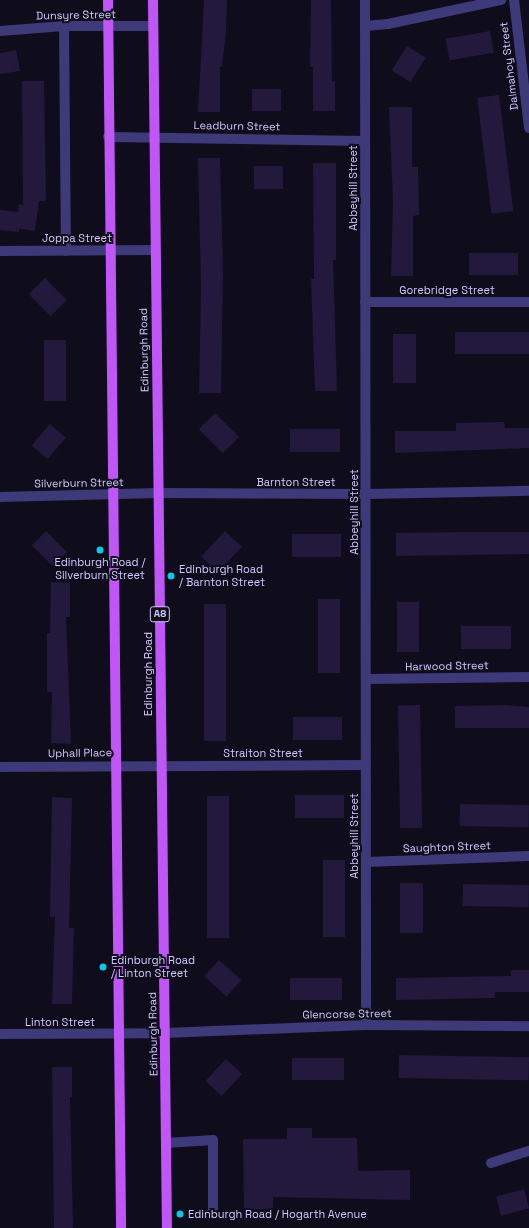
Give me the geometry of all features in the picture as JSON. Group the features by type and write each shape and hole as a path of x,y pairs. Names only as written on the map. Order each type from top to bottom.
{"main road":[{"path":"108,0 108,137 114,494 121,1228"},
{"name":"Edinburgh Road","path":"153,0 167,1228"}],"street":[{"name":"Abbeyhill Street","path":"365,0 366,1025"},
{"path":"365,26 388,24 501,0"},
{"name":"Dalmahoy Street","path":"514,0 529,128"},
{"name":"Dunsyre Street","path":"0,31 64,26 153,26"},
{"path":"64,26 66,251"},
{"name":"Leadburn Street","path":"108,137 365,141"},
{"name":"Joppa Street","path":"0,251 155,250"},
{"name":"Gorebridge Street","path":"365,302 529,302"},
{"name":"Barnton Street","path":"159,493 366,494 529,491"},
{"name":"Silverburn Street","path":"0,497 159,493"},
{"name":"Harwood Street","path":"366,679 529,677"},
{"name":"Uphall Place","path":"0,767 116,765 161,766"},
{"name":"Straiton Street","path":"161,766 366,765"},
{"name":"Saughton Street","path":"366,862 529,856"},
{"name":"Glencorse Street","path":"120,1034 366,1025 529,1026"},
{"name":"Linton Street","path":"0,1034 120,1034"},
{"path":"166,1143 212,1140 213,1213"},
{"path":"491,1163 529,1151"}],"building":[{"path":"204,0 227,0 226,32 222,67 220,67 220,112 198,112"},
{"path":"311,0 331,0 332,81 335,81 335,111 313,111 313,67 310,67"},
{"path":"490,31 494,53 450,60 446,39"},
{"path":"407,46 426,58 410,82 392,71"},
{"path":"16,50 20,71 0,74 0,53"},
{"path":"22,81 44,81 46,201 39,201 35,231 19,229 19,232 0,230 0,210 18,212 19,204 23,205"},
{"path":"252,89 281,89 281,111 252,111"},
{"path":"499,95 513,211 491,214 477,98"},
{"path":"389,107 412,107 412,167 418,167 419,215 413,216 413,276 391,276 393,202"},
{"path":"198,158 220,158 223,273 221,393 199,393 201,288"},
{"path":"313,163 336,163 336,260 333,260 337,391 315,391 311,279 314,279"},
{"path":"254,166 283,166 283,189 254,189"},
{"path":"469,253 518,253 518,275 469,275"},
{"path":"45,278 67,300 51,316 29,294"},
{"path":"455,332 529,332 529,354 455,354"},
{"path":"393,334 416,334 416,383 393,383"},
{"path":"44,340 66,340 66,401 44,401"},
{"path":"215,413 239,437 223,453 199,429"},
{"path":"504,422 505,428 529,428 529,448 395,453 395,431 456,431 456,423"},
{"path":"50,424 66,438 47,459 32,445"},
{"path":"290,429 340,429 340,452 290,452"},
{"path":"46,531 67,552 53,566 32,545"},
{"path":"225,531 242,547 218,572 201,557"},
{"path":"529,532 529,554 396,556 396,533"},
{"path":"292,534 341,534 341,557 292,557"},
{"path":"51,582 70,583 70,617 66,617 71,744 51,743 52,692 47,692 47,633 50,633"},
{"path":"318,599 340,599 340,673 318,673"},
{"path":"397,602 419,602 419,652 397,652"},
{"path":"204,604 226,604 226,741 204,741"},
{"path":"461,626 511,626 511,649 461,649"},
{"path":"398,705 420,705 422,828 400,828"},
{"path":"505,705 529,707 529,728 455,728 455,706"},
{"path":"293,717 342,717 342,740 293,740"},
{"path":"295,795 344,795 344,818 295,818"},
{"path":"207,796 229,796 229,938 207,938"},
{"path":"52,797 72,798 69,928 74,928 72,1004 52,1004 55,917 50,917"},
{"path":"460,804 529,805 529,827 460,826"},
{"path":"323,860 345,860 345,937 323,937"},
{"path":"400,883 423,883 423,933 400,933"},
{"path":"463,884 529,885 529,907 463,906"},
{"path":"219,960 241,980 227,996 204,976"},
{"path":"511,970 529,970 529,992 495,992 495,998 396,1000 396,978 511,976"},
{"path":"290,978 342,978 342,1000 290,1000"},
{"path":"399,1055 529,1057 529,1080 399,1078"},
{"path":"292,1058 344,1058 344,1080 292,1080"},
{"path":"226,1059 242,1074 222,1096 206,1081"},
{"path":"52,1067 72,1067 72,1097 70,1097 73,1228 54,1228"},
{"path":"287,1128 312,1128 312,1138 357,1138 358,1171 410,1170 410,1200 273,1197 273,1209 244,1209 243,1139 287,1139"},
{"path":"524,1189 529,1208 501,1216 496,1197"}],"place":[{"name":"Edinburgh Road / Silverburn Street","path":"100,550"},
{"name":"Edinburgh Road / Barnton Street","path":"171,576"},
{"name":"Edinburgh Road / Linton Street","path":"103,967"},
{"name":"Edinburgh Road / Hogarth Avenue","path":"180,1214"}]}
